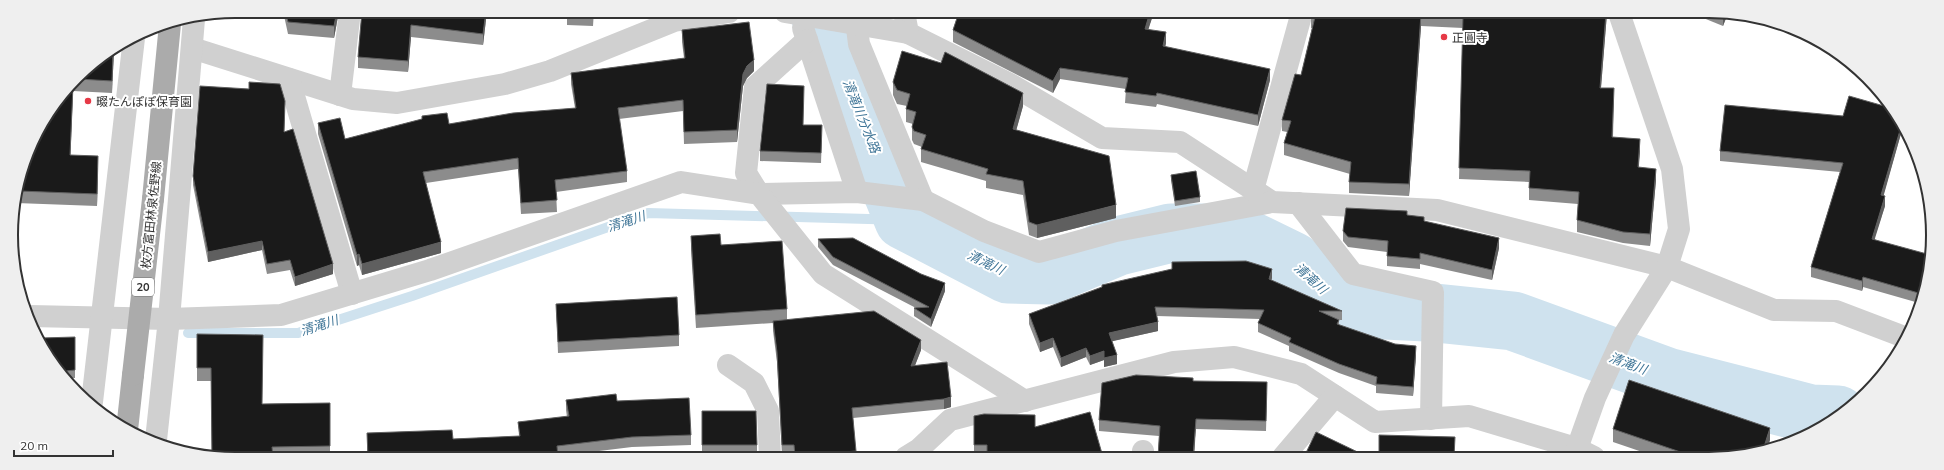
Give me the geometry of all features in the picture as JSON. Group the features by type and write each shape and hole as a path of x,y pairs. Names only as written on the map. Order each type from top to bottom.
{"main road":[{"name":"枚方富田林泉佐野線","path":"128,424 153,198 170,28"}],"street":[{"path":"340,95 349,18"},
{"path":"192,48 353,99 397,103 505,84 550,71 674,21 692,18"},
{"path":"800,18 865,193"},
{"path":"820,18 908,33 1010,84 1102,138 1180,142 1272,202"},
{"path":"856,18 860,44 916,199"},
{"path":"905,18 908,33"},
{"path":"1253,190 1300,18"},
{"path":"1581,452 1594,398 1624,335 1668,266 1679,229 1672,169 1621,18"},
{"path":"156,437 169,319 194,22"},
{"path":"807,40 755,87 746,173 764,200 823,274 1025,401"},
{"path":"92,398 133,43"},
{"path":"289,79 352,294"},
{"path":"34,316 169,319 281,315 430,270 681,182 764,200 865,193 916,199 984,231 1039,252 1116,231 1272,202 1437,210 1668,266 1774,310 1836,311 1901,336"},
{"path":"1298,203 1353,274 1433,292 1431,332 1431,418"},
{"path":"916,452 950,420 1174,362 1234,356 1301,374 1375,422 1469,416 1575,452"},
{"path":"728,365 754,383 768,411 770,452"},
{"path":"1287,452 1335,396"}],"building":[{"path":"287,18 336,18 334,26 288,22"},
{"path":"361,18 485,18 483,34 411,25 408,61 358,57"},
{"path":"957,18 1148,18 1145,29 1166,32 1163,46 1270,69 1258,115 1157,93 1156,96 1125,92 1128,78 1060,68 1053,81 953,30"},
{"path":"1315,18 1421,18 1409,184 1349,182 1351,162 1284,143 1291,121 1282,120 1295,74 1301,75"},
{"path":"1463,18 1606,18 1600,88 1614,88 1612,137 1640,139 1638,167 1656,169 1650,234 1623,232 1577,220 1579,192 1529,188 1530,171 1459,168"},
{"path":"749,22 754,60 747,66 743,74 737,130 684,132 683,100 618,108 627,171 555,180 557,200 521,203 518,158 423,172 441,242 362,264 359,254 357,255 318,123 340,118 345,139 422,119 422,116 447,113 449,124 513,113 576,108 571,73 685,58 682,30"},
{"path":"902,51 941,63 945,52 1023,93 1013,129 1109,156 1116,205 1037,225 1029,222 1023,181 986,174 988,169 921,149 926,135 914,131 912,127 916,112 906,109 910,94 897,90 893,82"},
{"path":"113,56 112,81 85,79"},
{"path":"249,82 280,84 285,101 284,132 293,129 333,264 295,277 290,260 267,264 262,241 208,252 193,176 200,86 249,89"},
{"path":"767,84 804,86 803,125 822,125 821,153 760,151"},
{"path":"73,91 70,155 98,156 97,194 22,191 25,179 40,139 55,114"},
{"path":"1849,96 1883,106 1900,132 1881,195 1885,196 1872,239 1925,254 1918,293 1863,277 1862,281 1811,267 1843,163 1720,151 1725,105 1843,116"},
{"path":"1196,171 1200,197 1175,201 1171,175"},
{"path":"1346,208 1407,211 1407,215 1424,217 1424,221 1499,238 1492,270 1420,253 1420,259 1387,256 1388,241 1348,237 1343,231"},
{"path":"720,234 721,245 782,241 787,309 696,315 691,236"},
{"path":"853,238 921,274 945,283 931,319 914,308 929,307 833,257 818,239"},
{"path":"1246,261 1272,269 1269,279 1342,311 1319,311 1339,320 1337,324 1395,344 1416,346 1413,387 1376,384 1377,377 1339,364 1289,342 1291,338 1258,323 1264,310 1155,307 1158,322 1109,333 1117,355 1104,358 1104,351 1090,356 1086,348 1061,358 1053,338 1040,343 1029,314 1102,287 1102,285 1172,269 1172,262"},
{"path":"677,297 679,335 558,342 556,304"},
{"path":"874,311 921,340 911,366 947,362 951,397 944,399 852,408 856,451 795,452 794,445 782,445 777,352 773,321"},
{"path":"197,334 263,335 262,404 330,403 330,446 272,447 272,452 212,451 211,368 197,368"},
{"path":"75,337 75,370 66,371 44,338"},
{"path":"1136,375 1193,378 1193,381 1267,382 1266,421 1196,419 1193,452 1158,452 1160,426 1099,420 1102,383"},
{"path":"1629,380 1770,428 1765,445 1723,452 1680,452 1613,429"},
{"path":"616,394 617,401 689,398 691,435 632,437 557,446 558,452 368,452 367,433 452,430 453,439 520,436 518,422 569,416 566,400"},
{"path":"702,411 756,411 757,445 702,445"},
{"path":"1090,412 1102,452 987,452 987,445 974,445 974,416 984,414 1035,415 1035,427"},
{"path":"1316,432 1358,452 1306,452"},
{"path":"1379,435 1455,437 1454,452 1379,452"}],"waterway":[{"name":"清滝川","path":"821,18 904,220 1008,274 1049,275 1118,246 1171,233 1234,233 1292,261 1344,308 1426,312 1513,321 1667,377 1811,414 1830,415"},
{"name":"清滝川","path":"188,333 298,333 412,296 648,213 904,220"}],"place":[{"name":"正圓寺","path":"1444,37"},
{"name":"畷たんぽぽ保育園","path":"88,101"}],"water label":[{"name":"清滝川分水路","path":"862,116"}]}
